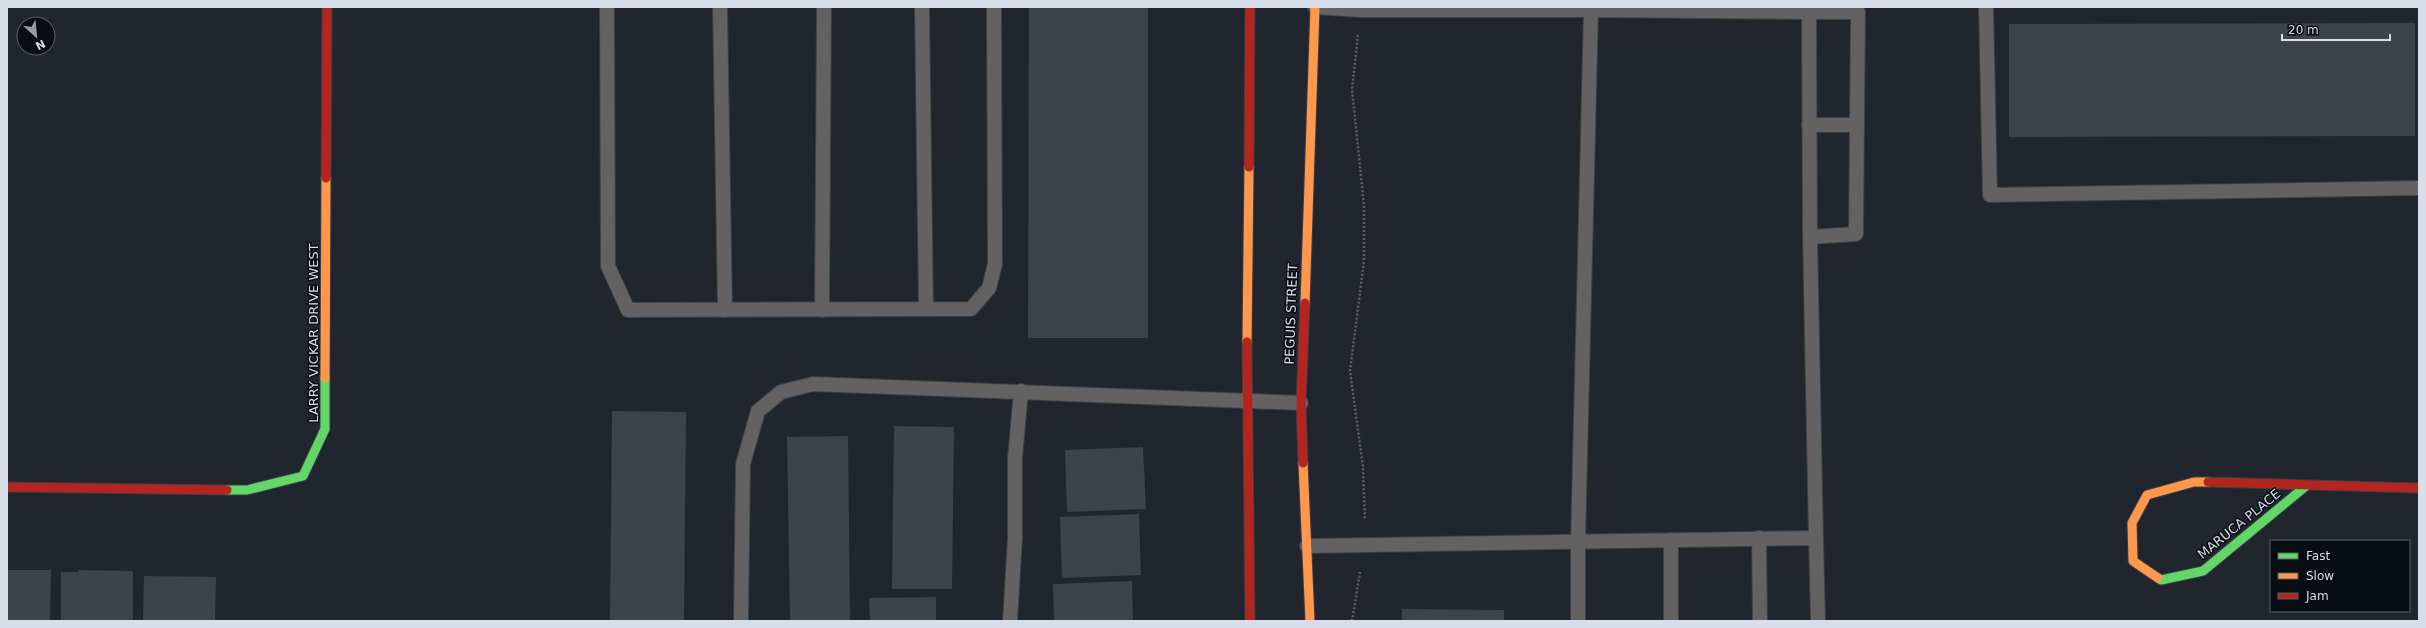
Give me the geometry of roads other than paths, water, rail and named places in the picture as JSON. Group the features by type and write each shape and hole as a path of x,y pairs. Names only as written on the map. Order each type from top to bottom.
{"street":[{"name":"LARRY VICKAR DRIVE WEST","path":"7,488 247,490 303,476 325,429 327,7"},
{"path":"1250,7 1247,400 1250,621"},
{"name":"PEGUIS STREET","path":"1310,621 1301,402 1315,7"},
{"name":"MARUCA PLACE","path":"2306,486 2203,571 2161,580 2133,561 2132,523 2147,495 2194,482 2419,488"}],"lane":[{"path":"607,7 608,266 628,310 971,309 989,288 995,264 994,7"},
{"path":"720,7 725,310"},
{"path":"822,310 824,7"},
{"path":"922,7 926,308"},
{"path":"1315,7 1360,10 1858,12 1856,234 1810,237"},
{"path":"1986,7 1990,195 2419,188"},
{"path":"1578,621 1578,541 1591,10"},
{"path":"1809,12 1810,237 1818,621"},
{"path":"1809,125 1857,125"},
{"path":"741,621 743,464 758,411 781,392 813,384 1301,402"},
{"path":"1010,621 1015,538 1015,458 1021,391"},
{"path":"1759,538 1760,621"},
{"path":"1307,546 1816,538"},
{"path":"1670,621 1671,540"}]}
